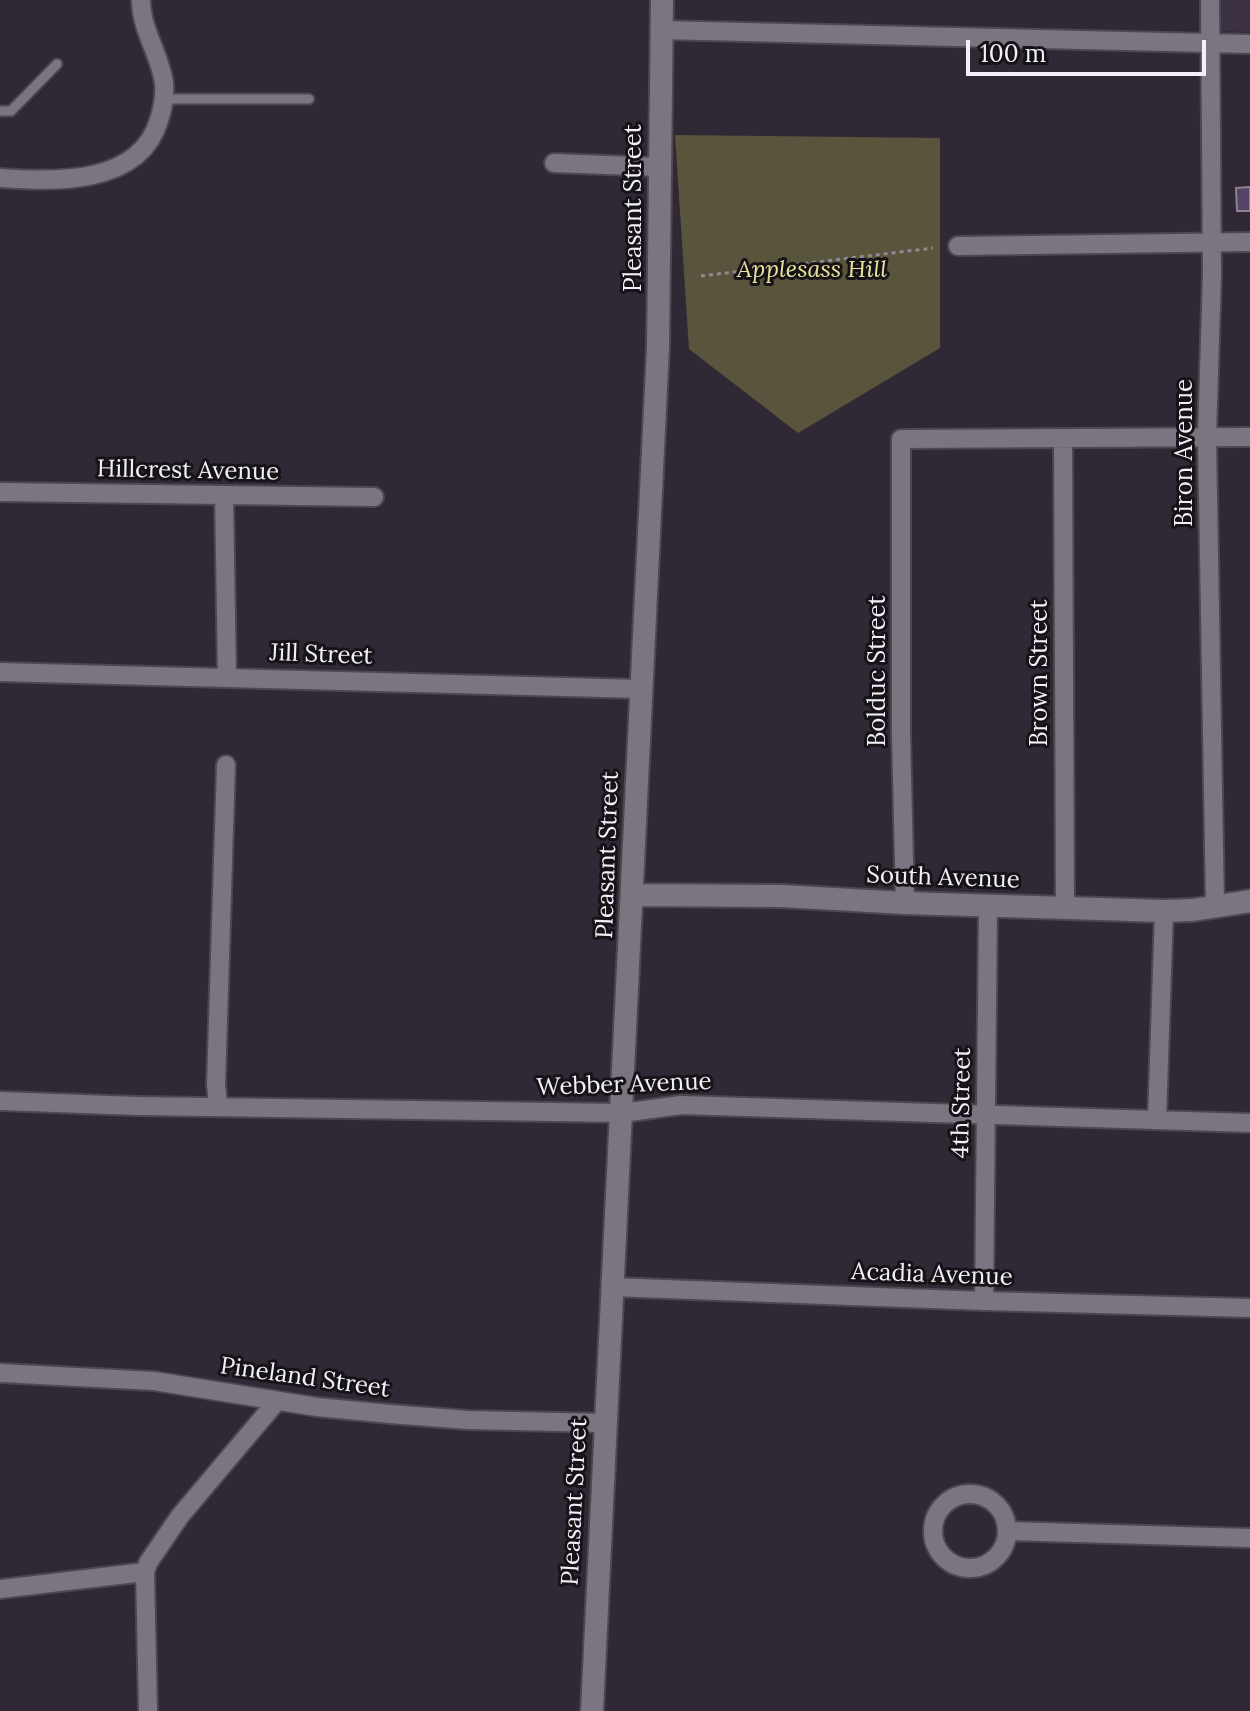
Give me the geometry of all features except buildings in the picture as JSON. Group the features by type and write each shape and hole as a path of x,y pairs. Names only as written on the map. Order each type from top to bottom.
{"street":[{"path":"0,178 88,176 120,168 147,146 156,130 164,99 162,75 149,41 141,0"},
{"name":"Pleasant Street","path":"592,1711 658,359 662,0"},
{"name":"Biron Avenue","path":"1210,0 1212,242 1207,437 1215,907"},
{"path":"661,30 1250,44"},
{"path":"554,163 660,167"},
{"path":"958,246 1250,242"},
{"path":"1063,438 1250,437"},
{"name":"Bolduc Street","path":"905,903 901,734 901,439 1063,438"},
{"name":"Brown Street","path":"1063,438 1065,909"},
{"name":"Hillcrest Avenue","path":"0,492 374,497"},
{"path":"224,495 227,677"},
{"name":"Jill Street","path":"0,672 641,689"},
{"path":"218,1106 216,1084 226,765"},
{"name":"South Avenue","path":"633,895 781,896 1164,911 1250,901"},
{"name":"4th Street","path":"984,1301 988,906"},
{"path":"1157,1120 1164,911"},
{"name":"Webber Avenue","path":"0,1101 622,1113 681,1105 1250,1123"},
{"name":"Acadia Avenue","path":"612,1287 1250,1308"},
{"name":"Pineland Street","path":"0,1373 154,1381 277,1401 390,1414 468,1420 605,1423"},
{"path":"148,1711 145,1572 180,1516 277,1401"},
{"path":"973,1493 994,1501 1006,1520 1008,1531 1000,1554 991,1562 968,1569 956,1566 938,1550 933,1539 933,1526 942,1506 961,1494 973,1493"},
{"path":"1008,1531 1250,1538"},
{"path":"0,1589 145,1572"}],"lane":[{"path":"0,111 11,111 57,64"},
{"path":"164,99 309,99"}],"path":[{"path":"701,276 933,248"}],"shaded area":[{"path":"1218,0 1250,0 1250,32 1218,31"}],"green space":[{"name":"Applesass Hill","path":"675,135 940,138 940,348 798,433 689,349"}]}
